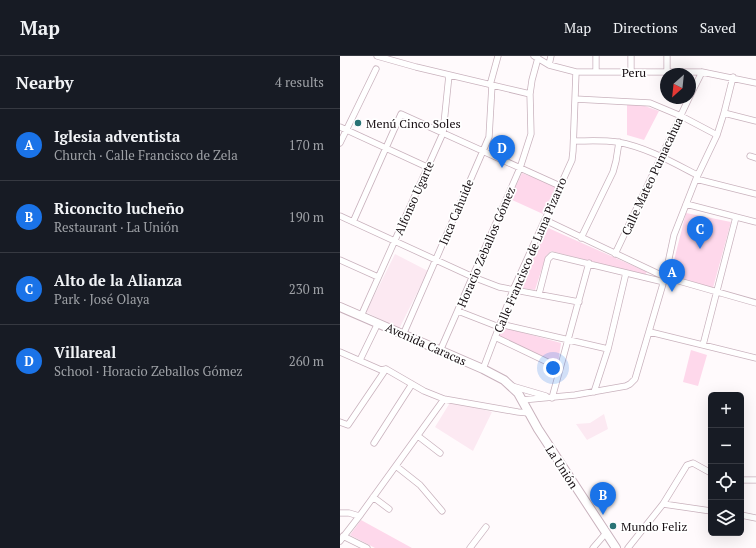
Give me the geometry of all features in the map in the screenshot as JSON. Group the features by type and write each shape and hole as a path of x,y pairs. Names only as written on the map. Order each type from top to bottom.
{"main road":[{"name":"Avenida Caracas","path":"340,307 483,369 504,380 510,385"},
{"name":"La Unión","path":"510,385 522,400 538,429 616,548"}],"street":[{"path":"377,56 530,94"},
{"name":"Inca Cahuide","path":"403,335 489,137 491,85 498,56"},
{"path":"549,65 551,56"},
{"path":"596,56 596,72"},
{"path":"631,56 631,72"},
{"path":"667,56 667,68"},
{"name":"Peru","path":"536,57 549,65 576,72 660,71"},
{"name":"Horacio Zeballos Gómez","path":"440,351 520,168 530,134 530,94 536,57"},
{"path":"340,143 376,69"},
{"name":"Calle Francisco de Luna Pizarro","path":"483,369 513,290 572,160 576,72"},
{"name":"Peru","path":"696,72 733,77 756,83"},
{"name":"Calle Mateo Pumacahua","path":"696,84 702,72"},
{"name":"Alfonso Ugarte","path":"361,316 443,133 449,75"},
{"path":"522,400 552,398 594,392 626,386 635,379 650,332 674,235 697,177 717,135 733,77"},
{"path":"575,99 650,104 681,116 717,135"},
{"name":"Calle Mateo Pumacahua","path":"615,254 687,104"},
{"path":"724,113 756,121"},
{"path":"354,222 401,114 560,186"},
{"path":"340,126 428,167"},
{"path":"574,141 619,142 634,146 661,157 697,177 756,194"},
{"path":"580,238 613,172 619,142"},
{"path":"686,204 756,222"},
{"path":"340,216 473,277 499,287 580,302"},
{"path":"703,345 736,217"},
{"path":"545,220 664,280"},
{"path":"538,294 548,259 552,255 626,273 717,292 756,303"},
{"path":"340,260 378,277"},
{"path":"552,398 580,302 589,264"},
{"path":"594,392 608,349 626,273"},
{"path":"458,310 500,326 608,349"},
{"path":"360,360 378,323"},
{"path":"650,332 756,358"},
{"path":"495,337 560,368"},
{"path":"340,352 381,370 386,369 424,391 444,398 529,413"},
{"path":"340,422 348,425 386,369"},
{"path":"374,443 412,384"},
{"path":"510,385 537,395 552,398"},
{"path":"367,548 342,538 418,436 444,398"},
{"path":"418,436 440,453"},
{"path":"628,548 663,504 687,465 693,463 708,471"},
{"path":"396,466 420,485 442,511"},
{"path":"744,480 756,480"},
{"path":"373,497 389,509"},
{"path":"663,504 708,511"},
{"path":"340,513 349,513 359,516"},
{"path":"744,516 756,518"},
{"path":"470,548 486,527"},
{"path":"593,548 606,533"}],"shaded area":[{"path":"627,104 642,105 659,111 644,140 627,135"},
{"path":"522,173 556,186 543,214 510,199"},
{"path":"686,213 731,222 713,288 670,276"},
{"path":"546,227 647,272 645,275 551,251 546,256 535,290 521,288"},
{"path":"395,254 428,271 399,329 366,312"},
{"path":"503,327 561,343 558,363 498,337"},
{"path":"691,350 707,355 698,386 683,382"},
{"path":"451,401 492,412 473,451 435,427"},
{"path":"604,414 608,429 587,440 576,424 590,423"},
{"path":"361,520 412,548 375,548 350,535"}],"place":[{"name":"Menú Cinco Soles","path":"358,123"},
{"name":"Villareal","path":"502,168"},
{"name":"Alto de la Alianza","path":"700,249"},
{"name":"Iglesia adventista","path":"672,292"},
{"name":"Riconcito lucheño","path":"603,515"},
{"name":"Mundo Feliz","path":"613,526"}]}
